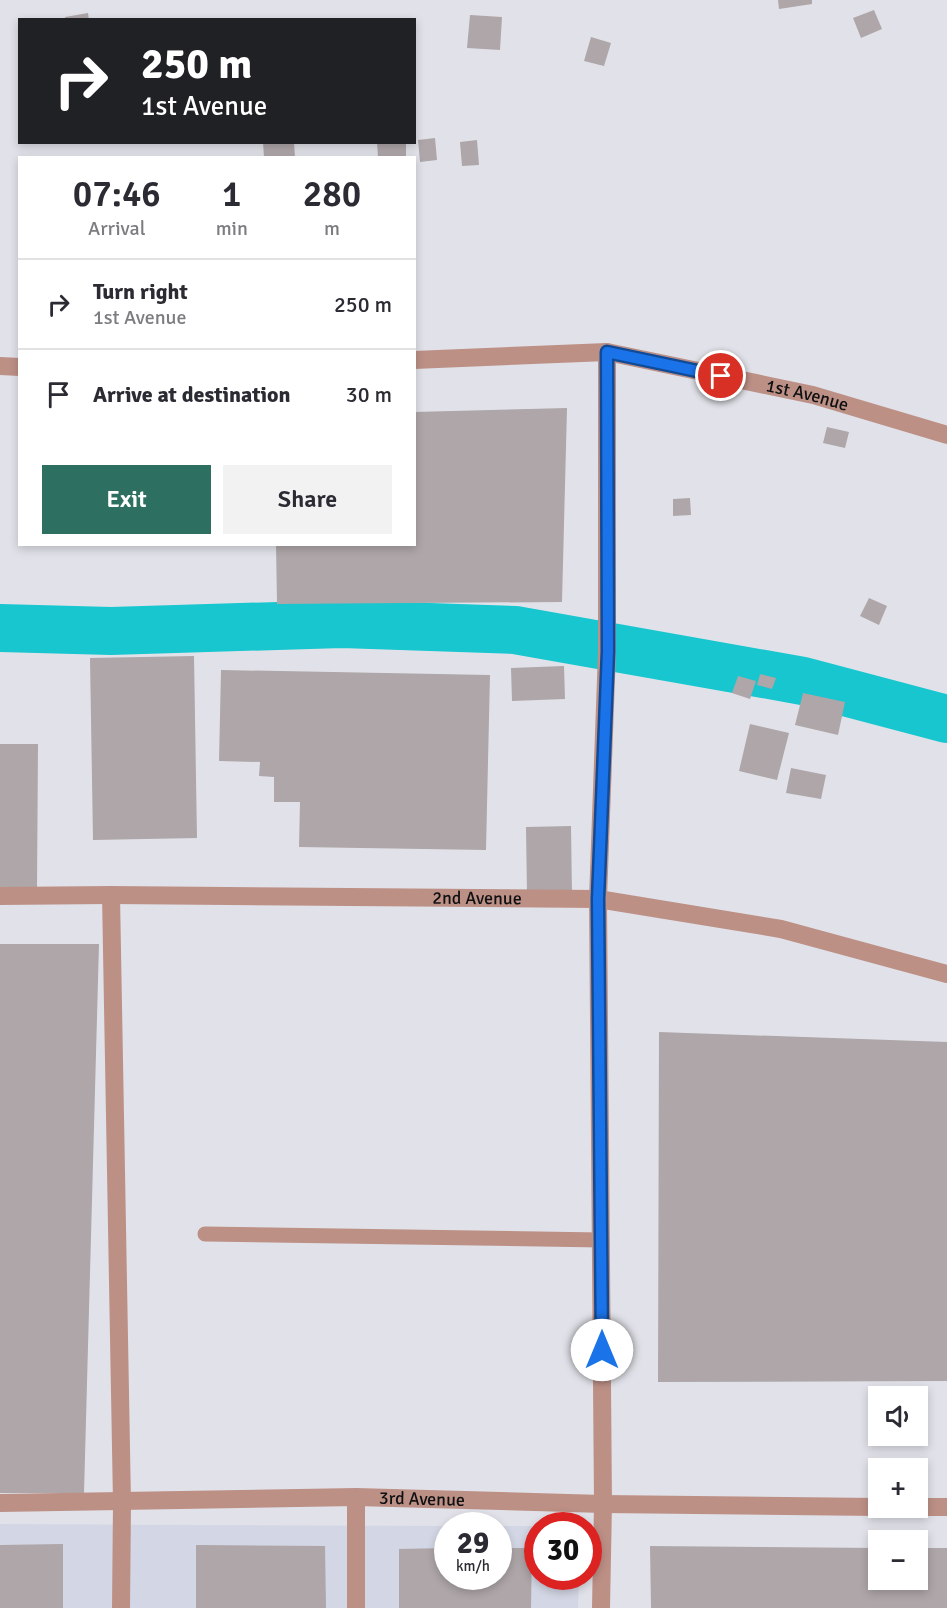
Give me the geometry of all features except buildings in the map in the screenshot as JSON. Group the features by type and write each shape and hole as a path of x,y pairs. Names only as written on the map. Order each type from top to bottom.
{"street":[{"name":"1st Avenue","path":"416,360 607,352 813,395 947,435"},
{"path":"601,1608 602,1240 598,899 608,651 607,352"},
{"path":"0,366 18,367"},
{"path":"111,895 122,1503 121,1608"},
{"name":"2nd Avenue","path":"0,896 598,899 781,929 947,974"},
{"path":"356,1497 356,1608"},
{"name":"3rd Avenue","path":"0,1503 122,1503 356,1497 603,1504 868,1507"},
{"path":"928,1507 947,1507"}],"lane":[{"path":"205,1234 602,1240"}],"shaded area":[{"path":"0,1524 434,1526 434,1590 512,1590 512,1526 524,1526 524,1590 579,1590 578,1608 0,1608"}],"waterway":[{"path":"0,628 111,631 342,624 515,630 803,681 947,719"}],"route":[{"path":"602,1350 598,899 608,651 607,352 721,376"}]}
